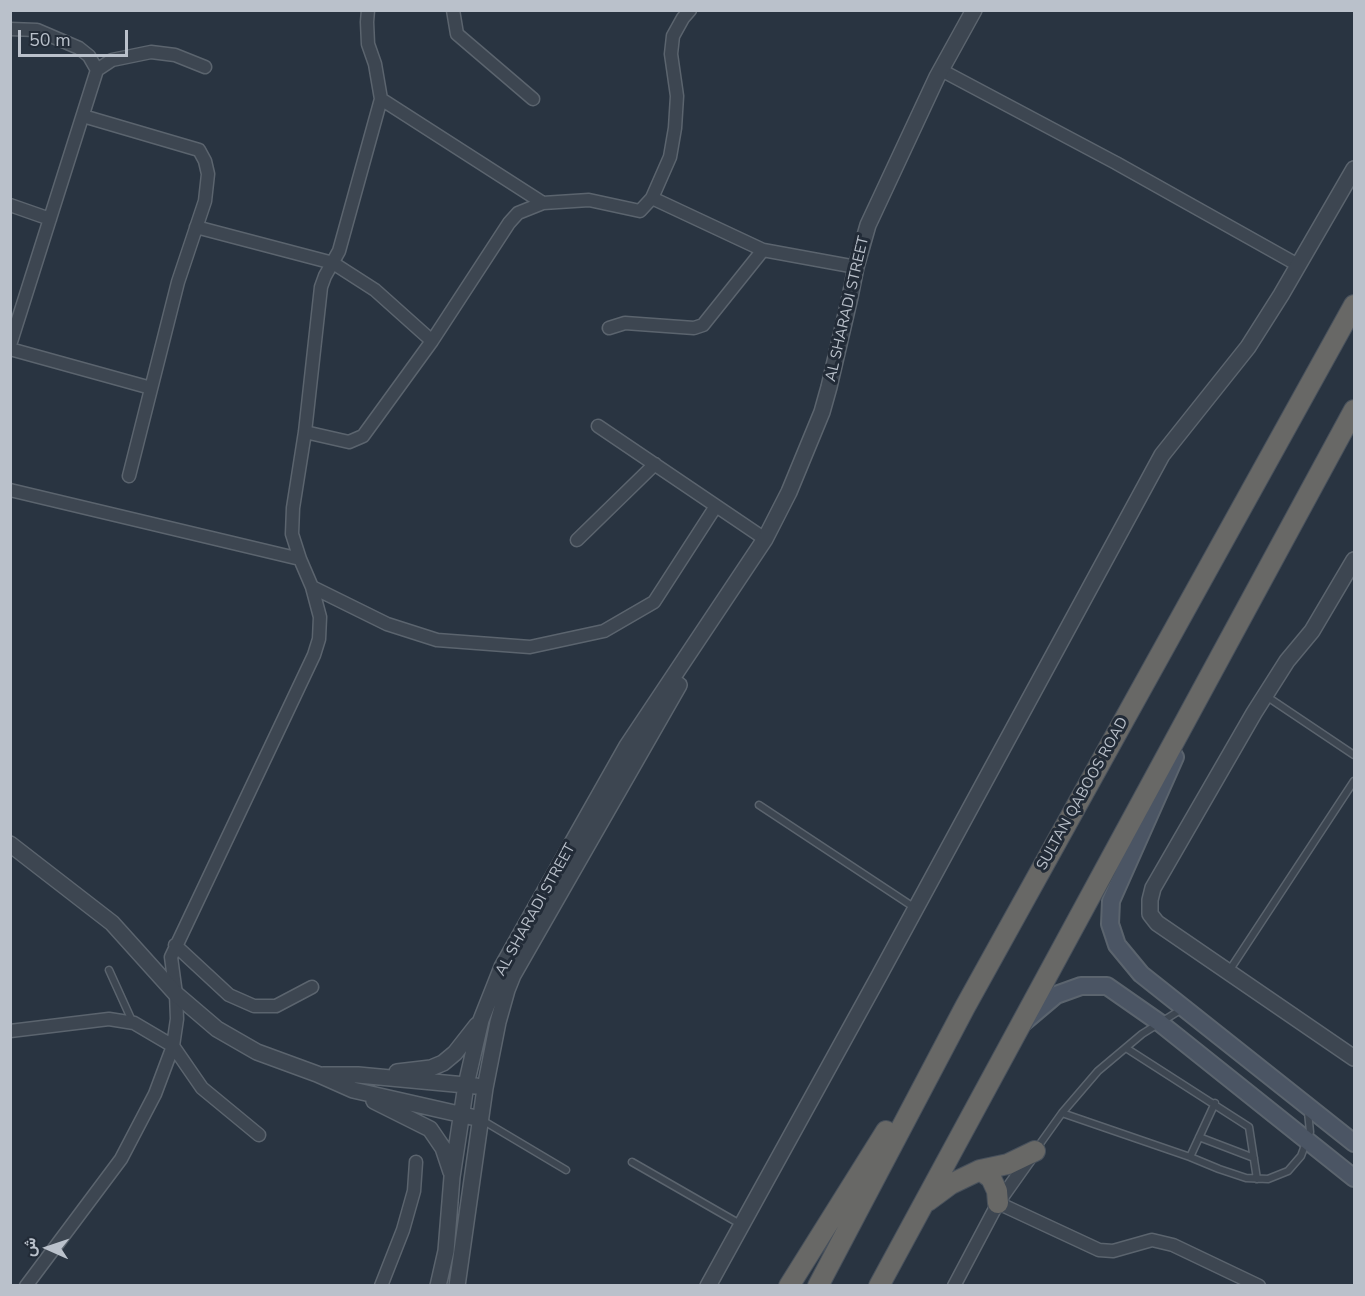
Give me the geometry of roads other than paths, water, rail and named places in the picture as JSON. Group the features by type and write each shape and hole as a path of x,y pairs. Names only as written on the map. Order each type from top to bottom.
{"highway":[{"name":"SULTAN QABOOS ROAD","path":"818,1286 965,1007 1354,305"},
{"path":"879,1286 1354,410"},
{"path":"789,1286 965,1007"},
{"path":"923,1204 951,1184 980,1170 1008,1164 1035,1151"},
{"path":"980,1170 991,1178 997,1191 998,1203"}],"main road":[{"path":"1224,650 1111,901 1110,924 1117,945 1141,974 1354,1143"},
{"path":"1021,1024 1056,995 1081,986 1107,986 1160,1023 1354,1178"}],"street":[{"path":"28,1285 121,1159 155,1094 173,1046 177,1019 171,957 175,945 314,655 319,639 320,617 312,587 292,534 293,508 305,432 321,287 339,251 381,99 375,64 368,44 368,10"},
{"path":"453,10 457,34 533,99"},
{"path":"305,432 349,442 363,436 432,341 509,223 527,208 543,202 590,200 640,211 652,198 670,157 675,128 677,96 671,54 673,36 690,10"},
{"name":"AL SHARADI STREET","path":"438,1286 446,1251 452,1177 466,1085 481,1020 502,967 627,746 765,539 789,492 822,412 855,267 868,225 941,70 974,10"},
{"path":"10,30 37,30 80,48 89,56 97,70"},
{"path":"151,388 10,347 97,70 112,60 151,52 175,55 205,67"},
{"path":"941,70 1116,163 1298,265"},
{"path":"381,99 543,202"},
{"path":"83,116 199,150 206,161 208,174 205,201 178,282 129,476"},
{"path":"708,1286 1162,455 1248,347 1354,169"},
{"path":"652,198 763,250 855,267"},
{"path":"10,205 50,219"},
{"path":"196,227 333,263 375,290 432,341"},
{"path":"609,328 625,323 694,328 703,325 763,250"},
{"path":"598,426 765,539"},
{"path":"577,540 655,464"},
{"path":"10,490 300,559"},
{"path":"312,587 387,624 437,640 530,646 604,631 654,602 716,506"},
{"path":"1354,560 1312,631 1287,661 1265,695 1153,888 1149,900 1150,914 1157,923 1354,1058"},
{"name":"AL SHARADI STREET","path":"457,1286 485,1088 503,1005 513,975 688,669 721,605"},
{"path":"10,844 112,922 176,994 217,1029 271,1058 317,1074 430,1129 443,1148 452,1177"},
{"path":"175,945 229,995 254,1006 276,1006 312,987"},
{"path":"10,1031 109,1019 134,1023 173,1046 202,1088 259,1135"},
{"path":"358,1075 431,1068 455,1053 481,1020"},
{"path":"317,1074 358,1075 485,1088"},
{"path":"352,1090 480,1118"},
{"path":"954,1286 998,1203 1035,1151"},
{"path":"381,1286 403,1230 414,1191 416,1162"},
{"path":"998,1203 1099,1250 1113,1251 1152,1240 1173,1245 1259,1286"}],"lane":[{"path":"1265,695 1354,755"},
{"path":"1228,972 1354,782"},
{"path":"759,806 916,909"},
{"path":"109,970 134,1023"},
{"path":"1035,1151 1091,1077 1142,1034 1185,1007"},
{"path":"1126,1047 1249,1127 1257,1179"},
{"path":"1190,1157 1215,1104"},
{"path":"1062,1113 1246,1178 1268,1179 1288,1171 1301,1156 1308,1141 1310,1123 1306,1106"},
{"path":"480,1118 567,1170"},
{"path":"1199,1137 1254,1158"},
{"path":"632,1162 741,1225"}]}
